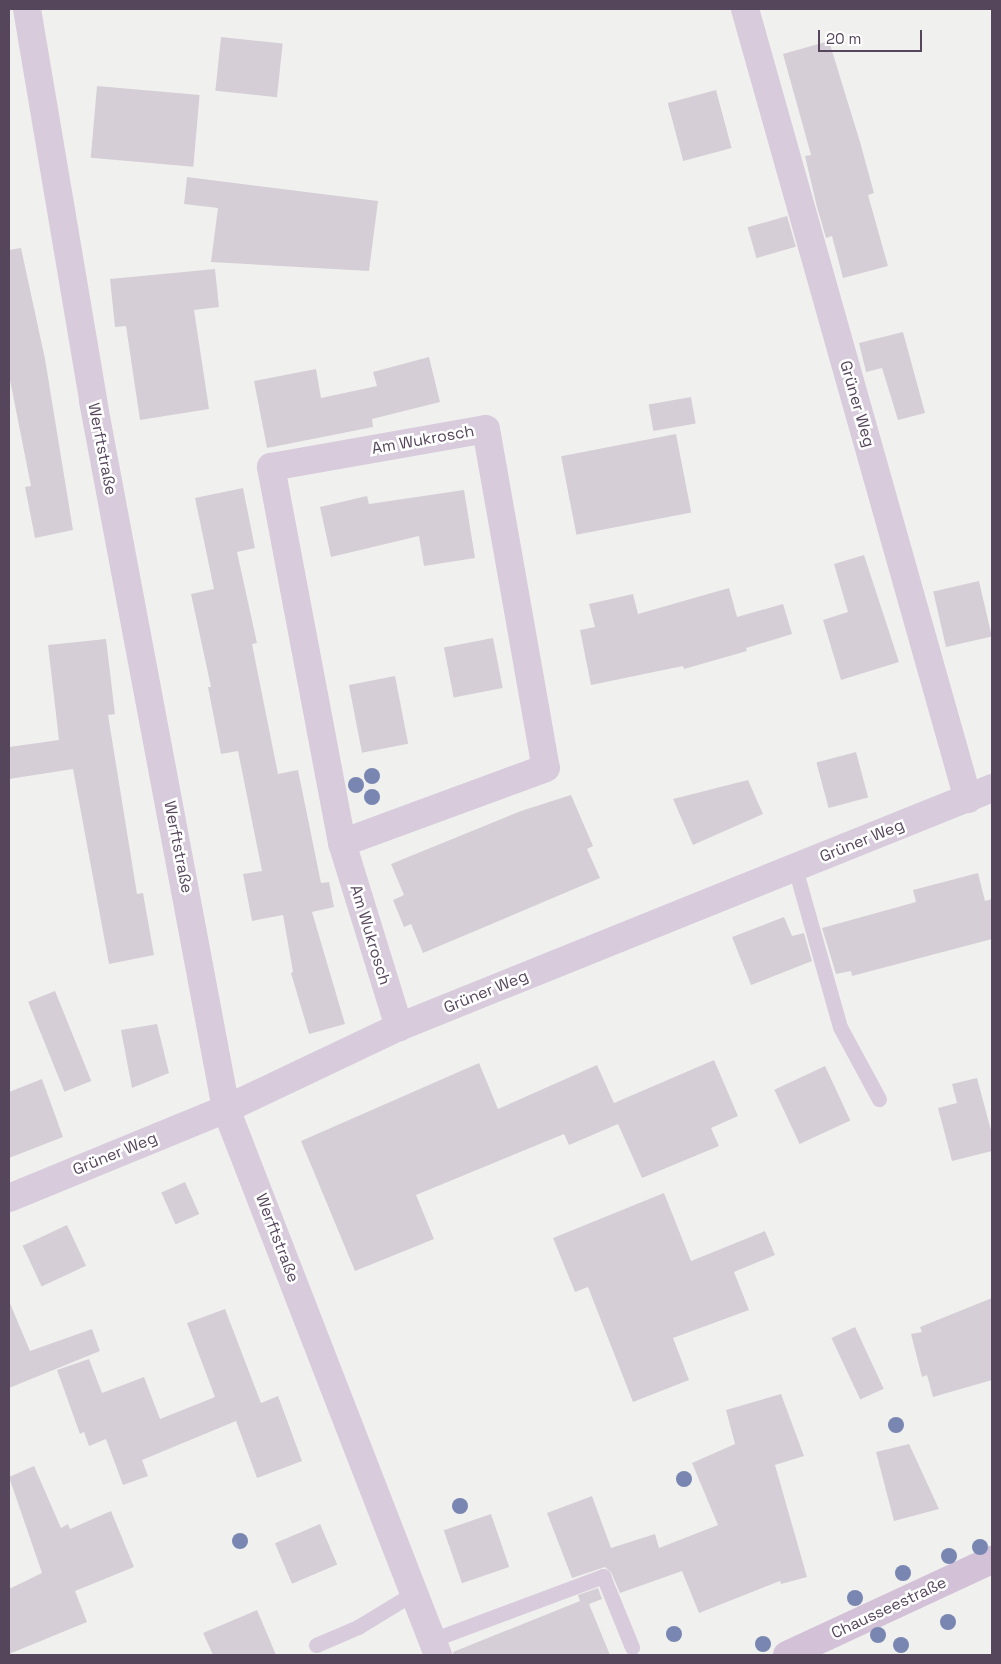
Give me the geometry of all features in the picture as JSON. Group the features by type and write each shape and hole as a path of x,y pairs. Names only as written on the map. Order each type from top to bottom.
{"main road":[{"name":"Chausseestraße","path":"787,1655 992,1560"}],"street":[{"name":"Werftstraße","path":"27,9 93,401 226,1109 435,1648"},
{"name":"Grüner Weg","path":"9,1198 226,1109 398,1027 980,794 745,9"},
{"name":"Am Wukrosch","path":"342,843 546,768 486,428 271,467 342,843 398,1027"}],"lane":[{"path":"796,868 840,1027 879,1099"},
{"path":"435,1648 603,1576 632,1647"},
{"path":"316,1645 358,1627 414,1593"}],"building":[{"path":"221,37 283,43 277,97 215,91"},
{"path":"829,41 874,193 868,195 888,266 843,278 832,236 826,238 817,207 805,156 811,155 783,54"},
{"path":"97,86 200,95 193,167 91,158"},
{"path":"716,90 732,148 683,161 668,103"},
{"path":"187,177 378,201 369,271 211,262 218,208 184,204"},
{"path":"787,216 796,247 756,258 748,227"},
{"path":"21,248 45,359 73,530 35,538 25,487 31,486 9,375 9,250"},
{"path":"215,269 219,307 194,310 209,409 140,420 126,326 115,327 110,279"},
{"path":"903,332 925,413 898,420 882,368 866,372 859,343"},
{"path":"429,357 440,402 372,419 373,427 267,448 254,381 316,369 321,398 377,386 373,372"},
{"path":"691,397 696,424 653,431 649,404"},
{"path":"676,434 691,513 576,535 561,456"},
{"path":"243,488 255,548 237,552 257,643 252,644 278,774 298,770 321,883 329,882 334,907 312,912 345,1024 309,1034 291,973 293,972 283,915 252,921 243,874 262,871 238,751 221,754 208,687 211,687 191,594 214,589 195,498"},
{"path":"464,490 475,558 424,566 419,536 331,557 320,507 367,496 369,504"},
{"path":"864,555 899,662 841,680 823,620 848,612 834,564"},
{"path":"979,581 992,637 946,647 933,592"},
{"path":"729,588 737,617 783,604 792,634 746,648 747,651 684,669 683,666 591,685 580,630 595,627 589,604 633,594 638,614"},
{"path":"493,638 503,688 454,698 444,648"},
{"path":"106,639 115,714 108,715 137,894 143,893 154,955 109,964 73,769 9,779 9,747 59,740 48,645"},
{"path":"395,676 408,744 362,753 349,685"},
{"path":"856,752 868,797 829,808 816,763"},
{"path":"748,780 763,814 693,845 673,799"},
{"path":"571,795 593,846 587,849 600,878 423,953 411,924 404,927 393,900 404,895 391,864 521,811"},
{"path":"978,873 985,901 992,899 992,939 852,976 851,971 836,974 822,928 916,902 913,890"},
{"path":"784,917 792,936 804,933 812,961 751,985 732,937"},
{"path":"55,991 91,1081 64,1092 28,1002"},
{"path":"157,1024 169,1073 132,1088 121,1030"},
{"path":"714,1060 738,1116 711,1128 719,1146 642,1178 618,1124 569,1145 564,1134 416,1195 434,1239 355,1271 301,1141 479,1063 498,1109 597,1065 614,1103"},
{"path":"825,1066 850,1120 800,1144 774,1090"},
{"path":"977,1078 992,1134 992,1151 952,1161 938,1108 957,1103 952,1084"},
{"path":"42,1079 63,1137 9,1158 9,1092"},
{"path":"185,1182 199,1214 175,1225 161,1193"},
{"path":"664,1193 691,1261 765,1231 775,1255 734,1272 749,1310 673,1338 689,1380 633,1402 588,1287 575,1292 553,1238"},
{"path":"67,1225 86,1266 42,1286 23,1246"},
{"path":"992,1298 992,1380 933,1397 927,1375 922,1377 911,1334 922,1332 920,1327"},
{"path":"9,1301 30,1351 92,1329 100,1351 9,1388"},
{"path":"225,1309 261,1403 278,1396 302,1461 257,1478 236,1421 142,1460 148,1476 123,1485 106,1439 89,1446 84,1432 80,1434 57,1370 89,1359 102,1393 144,1377 160,1419 215,1397 187,1323"},
{"path":"855,1327 884,1389 860,1400 831,1338"},
{"path":"781,1394 804,1456 775,1465 807,1577 781,1584 780,1581 699,1613 682,1571 620,1593 611,1572 605,1567 572,1578 547,1513 592,1496 611,1548 655,1534 659,1548 718,1525 692,1463 735,1444 726,1410"},
{"path":"909,1444 939,1509 894,1521 876,1452"},
{"path":"34,1466 61,1528 68,1524 70,1529 111,1511 134,1567 75,1591 87,1622 9,1654 9,1589 42,1573 9,1477"},
{"path":"491,1514 509,1567 462,1583 444,1530"},
{"path":"320,1524 337,1565 292,1584 275,1543"},
{"path":"598,1588 602,1599 589,1604 610,1655 453,1655 453,1652 580,1601 578,1595"},
{"path":"257,1610 276,1655 213,1655 203,1633"}]}
